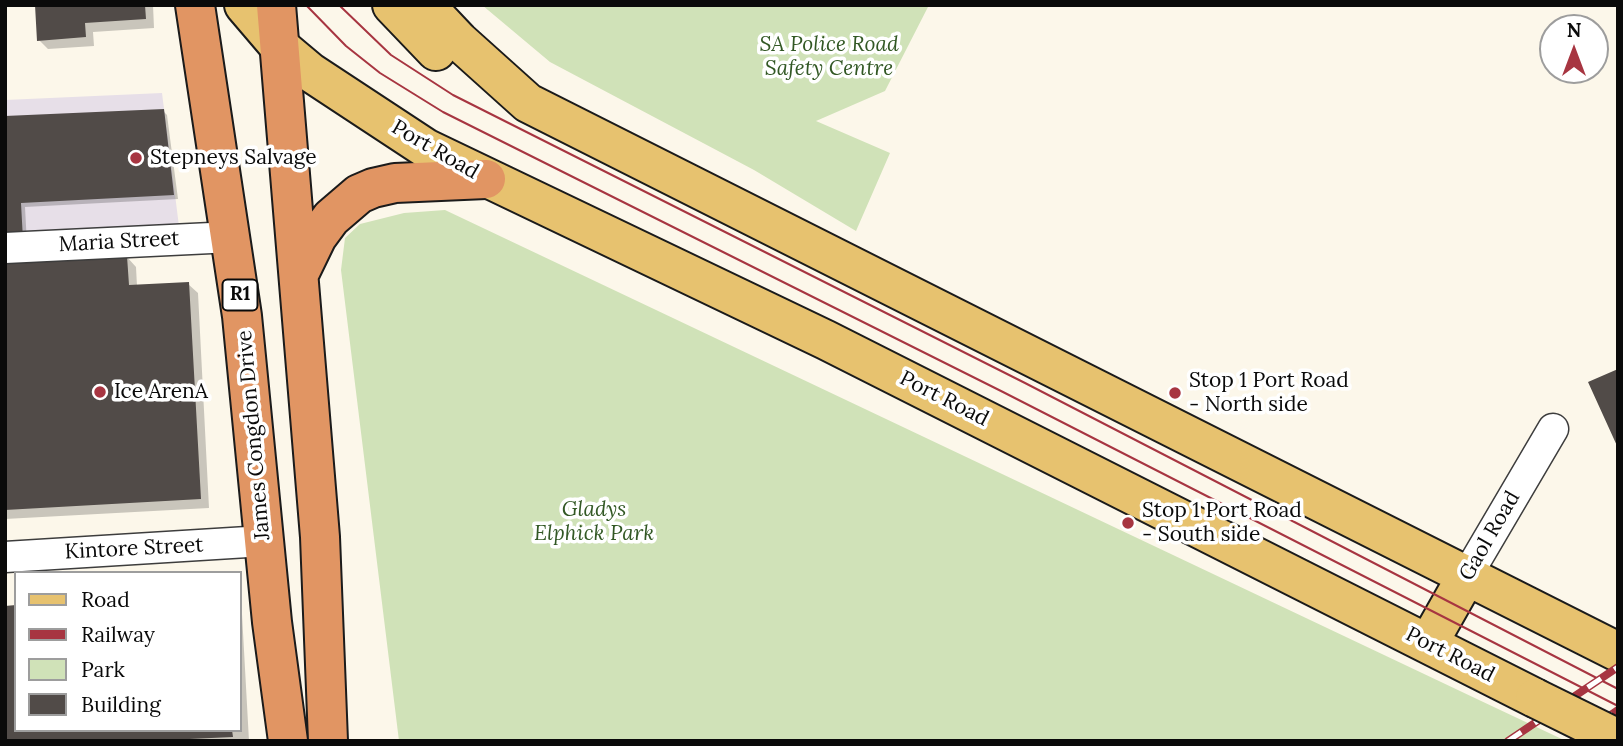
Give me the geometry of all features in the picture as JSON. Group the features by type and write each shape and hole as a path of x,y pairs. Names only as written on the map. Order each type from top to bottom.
{"highway":[{"name":"James Congdon Drive","path":"195,5 232,237 288,741"},
{"path":"276,5 320,537 328,741"},
{"path":"300,272 317,237 331,218 359,194 395,183 486,178"},
{"path":"264,541 320,537"}],"main road":[{"name":"Port Road","path":"244,5 279,46 334,90 427,149 826,340 1618,739"},
{"path":"392,5 420,36 465,75 484,86 528,103 1615,651"},
{"path":"425,5 459,41 528,103"},
{"name":"Gaol Road","path":"1428,643 1466,577"}],"street":[{"name":"Maria Street","path":"5,248 232,237"},
{"name":"Gaol Road","path":"1466,577 1553,429"},
{"name":"Kintore Street","path":"5,557 264,541"}],"shaded area":[{"path":"162,93 180,234 5,241 5,100"}],"green space":[{"name":"SA Police Road Safety Centre","path":"482,5 929,5 885,91 816,121 890,153 856,231 754,170 550,62"},
{"name":"Gladys Elphick Park","path":"445,210 1566,741 399,741 341,270 345,238 360,224 404,213"}],"building":[{"path":"35,5 145,5 146,19 85,23 86,37 37,41"},
{"path":"164,109 174,195 21,203 23,240 5,241 5,116"},
{"name":"Ice ArenA","path":"127,256 129,285 189,282 201,499 5,510 5,262"},
{"path":"1618,369 1618,448 1588,382"},
{"path":"14,605 14,732 232,732 233,737 146,741 5,741 5,606"}],"tram line":[{"path":"306,5 346,46 380,73 443,112 1003,392 1618,706"},
{"path":"339,5 391,55 453,95 1025,383 1618,689"}],"railway":[{"path":"1508,741 1618,667"},
{"path":"1573,741 1618,710"},
{"path":"1602,741 1618,731"}],"place":[{"name":"Stepneys Salvage","path":"136,158"},
{"name":"Ice ArenA","path":"100,392"},
{"name":"Stop 1 Port Road - North side","path":"1175,393"},
{"name":"Stop 1 Port Road - South side","path":"1128,523"}]}
